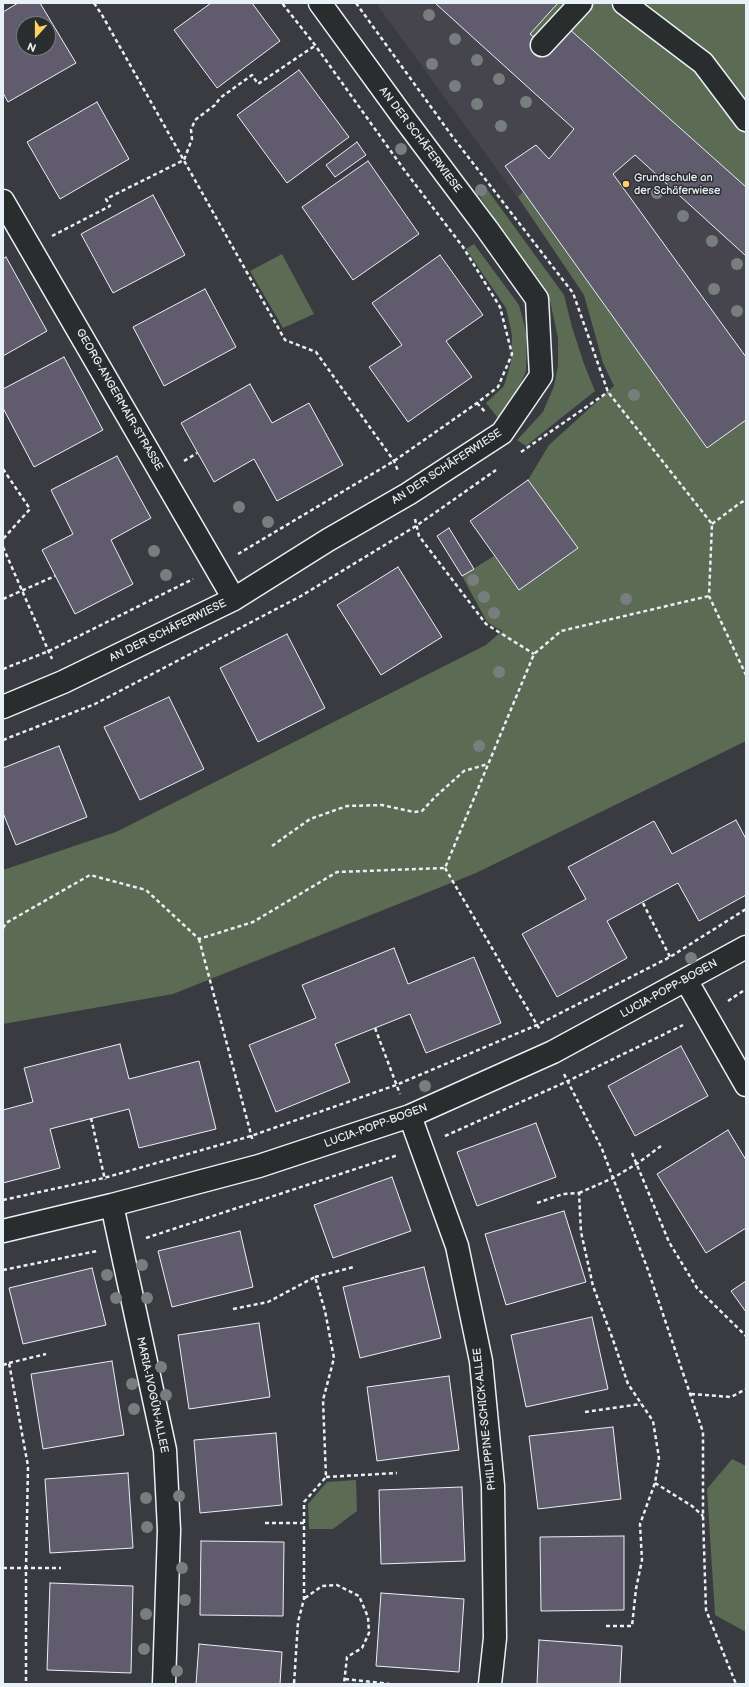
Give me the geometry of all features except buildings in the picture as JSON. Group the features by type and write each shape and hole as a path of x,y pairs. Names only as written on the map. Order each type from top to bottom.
{"street":[{"name":"AN DER SCHÄFERWIESE","path":"3,707 63,682 234,599 328,540 408,494 502,433 541,376 537,299 487,228 402,117 320,3"},
{"path":"542,45 580,3"},
{"path":"624,3 703,63 746,120"},
{"name":"GEORG-ANGERMAIR-STRASSE","path":"3,201 234,599"},
{"name":"LUCIA-POPP-BOGEN","path":"3,1231 112,1205 259,1166 410,1116 553,1052 746,947"},
{"path":"686,980 746,1085"},
{"name":"PHILIPPINE-SCHICK-ALLEE","path":"410,1116 456,1246 481,1361 494,1486 495,1638 490,1684"},
{"name":"MARIA-IVOGÜN-ALLEE","path":"112,1205 164,1450 169,1530 164,1684"}],"path":[{"path":"94,3 285,340 316,352 394,461 408,494 419,536 486,624 534,654"},
{"path":"3,669 49,651 216,567 394,461 498,387 512,354 500,306 463,247 405,171 315,45 282,3"},
{"path":"57,233 110,206 106,199 184,160 192,140 191,130 195,120 215,105 220,98 252,75 258,84 315,45 327,47 342,33"},
{"path":"608,392 712,524 709,596 746,675"},
{"path":"3,469 30,509 3,539"},
{"path":"712,524 746,500"},
{"path":"3,547 63,682"},
{"path":"3,599 23,592 55,576"},
{"path":"445,868 534,654 560,631 709,596"},
{"path":"272,846 310,819 347,806 382,804 414,812 422,811 434,797 464,772 488,764"},
{"path":"200,939 253,922 337,872 445,868"},
{"path":"445,868 553,1052 602,1149 648,1270 704,1432 703,1516 706,1610 736,1684"},
{"path":"3,928 6,923 90,875 146,890 200,939 251,1136"},
{"path":"642,902 670,957"},
{"path":"3,1200 104,1178 251,1136 396,1085 537,1025 670,957 746,909"},
{"path":"375,1028 396,1085"},
{"path":"91,1118 104,1178"},
{"path":"537,1203 563,1194 579,1193 613,1178 638,1163 661,1146"},
{"path":"632,1153 638,1163 669,1242 697,1288 746,1336"},
{"path":"579,1193 580,1232 593,1286 628,1384 653,1421 659,1458 655,1483 640,1524 642,1560 636,1589 632,1626 604,1626"},
{"path":"233,1309 268,1302 315,1277 354,1267"},
{"path":"294,1684 298,1622 304,1599 304,1502 326,1477 323,1400 334,1358 325,1311 315,1277"},
{"path":"3,1365 46,1354"},
{"path":"9,1363 28,1466 26,1684"},
{"path":"691,1394 731,1397 746,1389"},
{"path":"585,1412 642,1404"},
{"path":"326,1477 397,1473"},
{"path":"655,1483 692,1506 703,1516"},
{"path":"265,1523 304,1523"},
{"path":"3,1568 61,1568"},
{"path":"304,1599 322,1586 337,1585 359,1596 368,1617 369,1633 362,1648 347,1656 344,1684"},
{"path":"345,1679 390,1684"}],"shaded area":[{"name":"Grundschule an der Schäferwiese","path":"376,3 746,3 746,435 710,462"}],"green space":[{"path":"558,3 617,3 678,52 714,93 746,134 746,187 567,27 547,49 530,34"},
{"path":"644,3 746,3 746,110 711,62"},
{"path":"484,185 564,295 572,327 584,364 595,391 526,446 517,440 543,412 554,386 558,366 558,338 550,301 476,191"},
{"path":"523,192 707,448 746,420 746,741 476,873 173,994 3,1024 3,870 116,832 486,645 502,631 487,622 462,576 494,556 519,590 577,549 528,480 549,445 614,386 603,363 584,295 518,197"},
{"path":"474,244 519,305 527,335 526,371 516,396 498,418 486,403 504,386 511,362 512,335 506,308 466,249"},
{"path":"282,254 314,314 283,328 250,271"},
{"path":"732,1459 746,1466 746,1632 715,1615 707,1489"},
{"path":"356,1480 357,1511 333,1529 309,1529 308,1504 327,1482"}],"place":[{"name":"Grundschule an der Schäferwiese","path":"626,184"}]}
